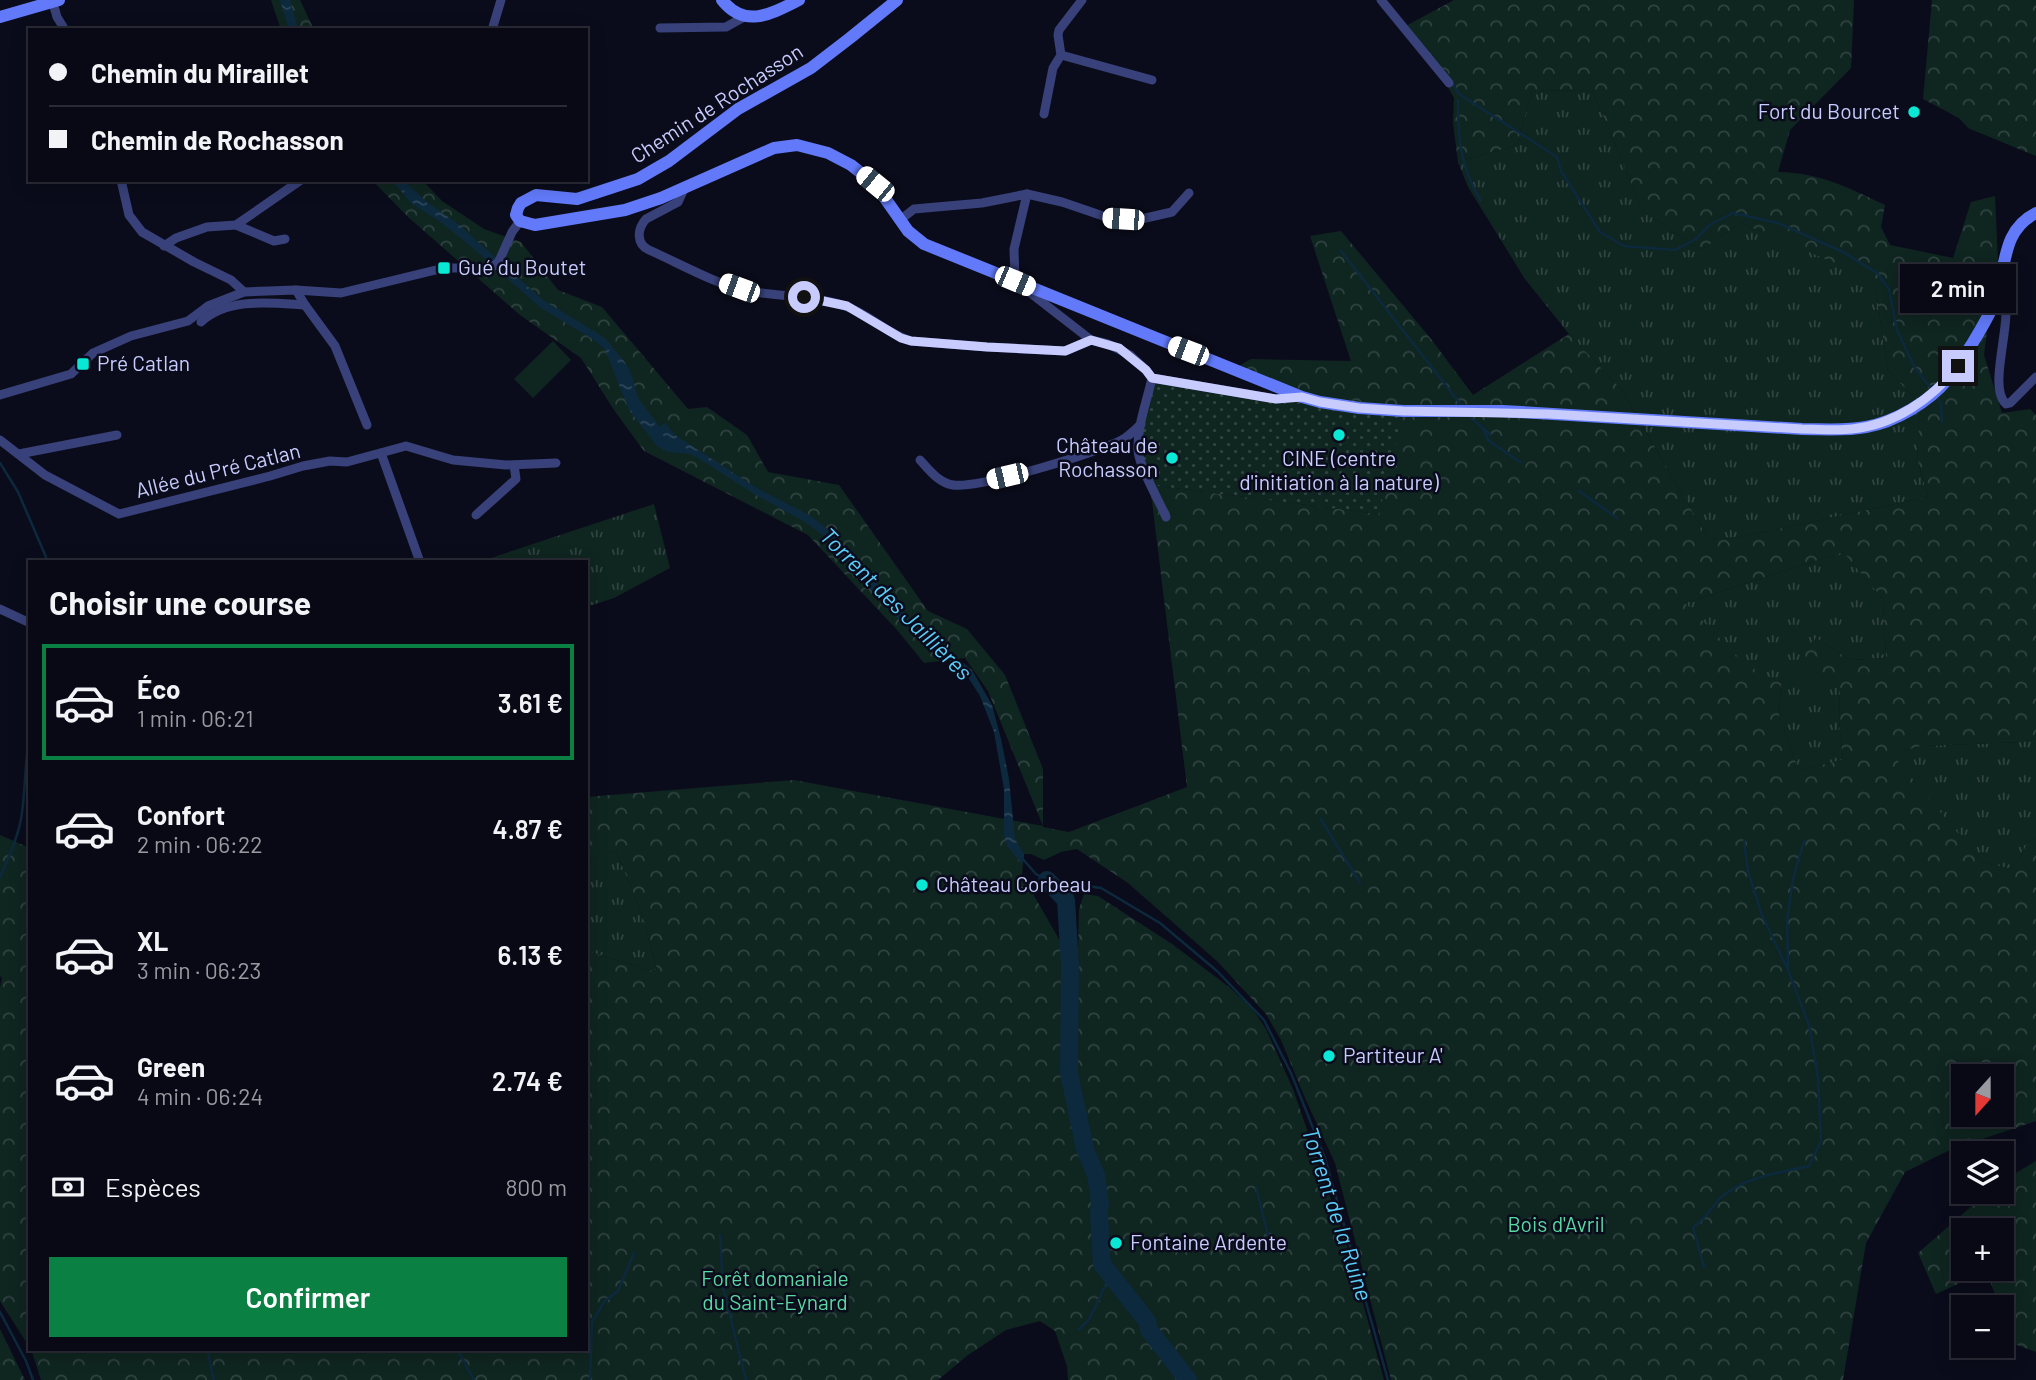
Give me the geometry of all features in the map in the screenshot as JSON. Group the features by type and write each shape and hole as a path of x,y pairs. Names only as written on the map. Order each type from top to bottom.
{"street":[{"path":"493,28 501,0"},
{"path":"722,0 744,17"},
{"path":"660,28 726,27 744,17 755,17 799,0"},
{"name":"Chemin de Rochasson","path":"520,221 516,215 518,208 528,198 536,195 578,199 638,179 670,161 738,109 831,54 897,0"},
{"path":"1044,114 1053,68 1061,55 1059,30 1082,0"},
{"path":"1381,0 1449,83"},
{"path":"1,13 56,1 57,17 64,28"},
{"path":"1061,55 1152,80"},
{"path":"0,395 71,374 93,353 131,336 188,321 208,306 244,292 296,290 341,293 444,268 494,266 520,221 547,225 625,210 662,198 774,148 797,145 828,153 852,164 875,184 908,230 924,244 1320,402 1403,411 1503,411 1802,429 1849,429 1884,423 1932,394 1947,381 1990,312 2014,230 2023,220 2036,213"},
{"path":"121,182 129,215 142,232 231,280 244,292"},
{"path":"236,225 298,182"},
{"path":"685,187 678,202 642,223 639,237 644,247 709,277 746,290 804,297 847,306 901,338 911,341 1065,351 1091,340"},
{"path":"900,220 914,209 982,203 1027,194 1062,202 1109,218 1137,220 1172,212 1189,193"},
{"path":"1015,281 1014,249 1027,194"},
{"path":"164,246 176,238 207,227 236,225 274,241 285,239"},
{"path":"1015,281 1091,340 1119,348 1152,378 1276,399 1302,397"},
{"path":"296,290 335,346 368,425"},
{"path":"1998,291 2004,296 2006,316 1999,376 2001,400 2006,404 2010,403 2036,377"},
{"path":"201,322 210,313 254,303 305,305"},
{"path":"1152,378 1138,450 1140,461 1166,517"},
{"path":"919,460 951,485 969,485 1020,473 1102,448 1125,438 1141,424"},
{"path":"19,454 117,435"},
{"name":"Allée du Pré Catlan","path":"0,440 45,475 119,514 303,466 347,461 406,446 453,460 514,465 556,464"},
{"path":"381,453 419,560"},
{"path":"476,515 516,479 514,465"},
{"path":"0,609 28,622"}],"green space":[{"path":"271,0 300,0 313,28 280,28"},
{"path":"1454,0 1854,0 1851,68 1790,130 1778,172 1821,178 1885,205 1881,227 1890,245 1953,258 1971,202 1995,196 1998,263 1984,355 2002,413 2030,409 2036,415 2036,738 2023,742 1921,746 1892,754 1982,862 2011,869 2028,842 2036,838 2036,1121 1976,1141 1951,1141 1951,1149 1905,1172 1866,1243 1843,1380 1391,1380 1335,1163 1281,1040 1266,1014 1217,961 1128,883 1077,849 1061,852 1044,860 1024,854 1022,875 1063,946 1066,972 1078,950 1079,909 1084,894 1098,896 1172,944 1229,987 1252,1008 1266,1029 1293,1089 1348,1249 1384,1380 1068,1380 1067,1366 1055,1331 1040,1321 1006,1330 968,1355 938,1380 41,1380 32,1351 588,1351 588,952 653,971 657,969 642,915 616,850 588,859 588,797 794,780 1069,832 1187,787 1150,485 1379,514 1320,402 1233,369 1251,359 1351,361 1310,236 1341,231 1431,339 1473,395 1569,334 1621,389 1709,540 1741,537 1928,497 1917,458 1920,403 1888,371 1876,291 1865,276 1741,223 1701,250 1643,211 1592,90 1532,91 1517,145 1458,162 1453,122 1454,98 1442,77 1402,28","holes":["1843,552 1883,599 1886,658 1850,660 1816,638 1805,652 1800,674 1840,689 1839,722 1843,760 1799,770 1779,718 1781,683 1746,665 1685,603"]},
{"path":"1932,0 2036,0 2036,156 1968,128 1959,118 1923,99"},
{"path":"1592,90 1643,211 1701,250 1741,223 1865,275 1876,291 1888,371 1920,403 1917,458 1928,497 1741,537 1709,540 1621,389 1569,334 1525,279 1468,187 1458,162 1517,145 1532,91"},
{"path":"374,182 424,182 442,201 484,229 521,242 558,290 602,307 688,409 707,407 747,435 768,472 839,485 928,611 967,629 1005,675 1043,769 1043,826 988,691 965,658 924,663 898,631 808,535 644,451 581,358 520,315 408,217"},
{"path":"553,341 571,360 533,398 514,379"},
{"path":"1152,378 1403,411 1379,514 1150,485 1139,438"},
{"path":"654,504 670,568 614,598 588,606 588,560 491,558"},
{"path":"1843,552 1883,599 1886,658 1850,660 1816,638 1840,689 1839,722 1843,760 1799,770 1779,718 1781,683 1746,666 1685,603"},
{"path":"2036,738 2036,838 2028,842 2011,869 1982,862 1891,754 1921,746 2023,742"},
{"path":"0,835 28,847 28,1345 0,1301"},
{"path":"616,850 642,915 657,969 653,971 588,952 588,859"},
{"path":"2036,1161 2036,1352 2014,1344 2014,1295 1995,1295 1990,1281 2014,1281 2014,1218 1958,1218 1974,1204 2014,1204 2014,1174"},
{"path":"1951,1224 1951,1281 1964,1281 1936,1294 1918,1253"},
{"path":"0,1329 25,1380 0,1380"}],"water":[{"path":"280,0 290,0 297,28 288,28"},
{"name":"Torrent des Jaillières","path":"394,182 405,182 458,224 543,300 605,338 624,361 631,373 638,398 660,427 665,423 675,435 755,487 809,515 829,530 914,623 972,670 992,705 1001,739 1009,779 1015,839 1024,854 1022,864 1007,846 1004,835 1004,789 994,732 980,696 966,674 911,631 882,603 827,538 698,458 690,454 668,452 657,446 629,410 605,349 541,308 473,248 411,203"}],"waterway":[{"path":"1451,81 1459,94 1557,157 1561,171 1600,232 1624,246 1675,250 1696,239 1711,224 1733,213 1778,223 1843,252 1877,273 1889,289 1897,330 1915,368 1930,387"},
{"path":"1458,100 1464,164 1481,201"},
{"path":"1341,251 1462,406"},
{"path":"1937,397 1941,404 1942,422"},
{"path":"1470,417 1491,435"},
{"path":"1483,428 1488,440 1520,462"},
{"path":"0,463 18,492 47,560"},
{"path":"1579,491 1617,518"},
{"path":"0,877 21,819 28,749"},
{"path":"1320,818 1360,883"},
{"path":"1704,1267 1693,1227 1720,1199 1743,1183 1809,1166 1821,1141 1818,1078 1809,1025 1788,970 1762,915 1748,871 1744,841"},
{"path":"1788,967 1787,921 1793,879 1804,841"},
{"name":"Torrent de la Ruine","path":"1021,857 1036,874 1047,880 1101,888 1160,923 1217,971 1264,1020 1291,1073 1325,1158 1388,1380"},
{"name":"Torrent de la Ruine","path":"1047,880 1066,900 1070,966 1069,1073 1085,1149 1096,1175 1100,1203 1102,1264 1147,1321 1149,1330 1188,1380"},
{"path":"1256,1187 1270,1243"},
{"path":"720,1235 723,1287 746,1380"},
{"path":"590,1380 592,1322 604,1302 618,1291 634,1253"},
{"path":"1078,1330 1089,1320 1110,1275"},
{"path":"0,1312 33,1380"},
{"path":"207,1351 214,1380"},
{"path":"458,1351 474,1380"}],"place":[{"name":"Fort du Bourcet","path":"1914,112"},
{"name":"Gué du Boutet","path":"444,268"},
{"name":"Pré Catlan","path":"83,364"},
{"name":"CINE (centre d'initiation à la nature)","path":"1339,435"},
{"name":"Château de Rochasson","path":"1172,458"},
{"name":"Château Corbeau","path":"922,885"},
{"name":"Partiteur A'","path":"1329,1056"},
{"name":"Fontaine Ardente","path":"1116,1243"}],"route":[{"path":"804,297 847,306 901,338 911,341 1065,351 1091,340 1119,348 1130,355 1152,378 1276,399 1302,397 1359,408 1403,411 1503,411 1802,429 1849,429 1884,423 1902,414 1932,394 1947,381 1958,366"}],"park label":[{"name":"Bois d'Avril","path":"1556,1225"},
{"name":"Forêt domaniale du Saint-Eynard","path":"775,1291"}]}
